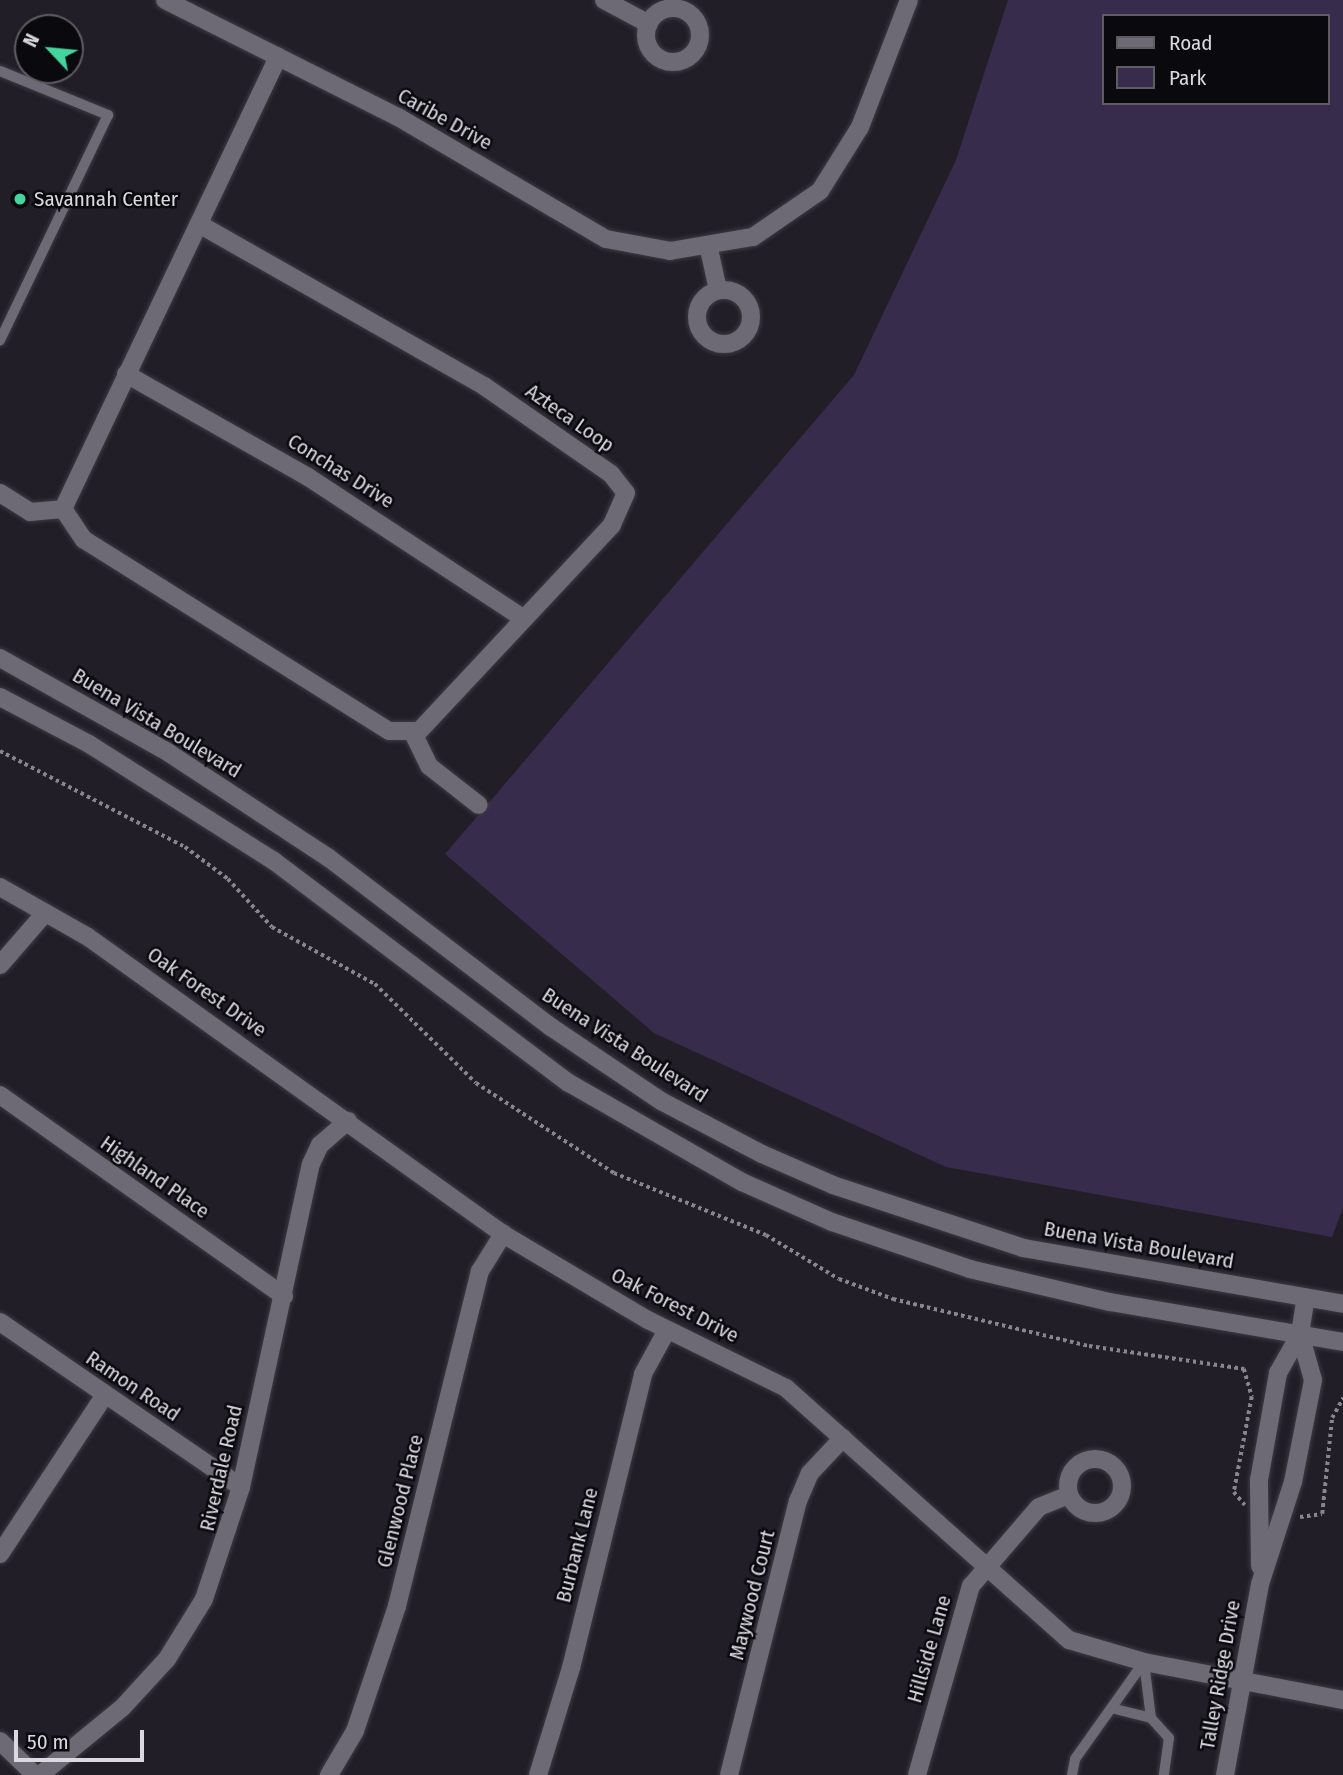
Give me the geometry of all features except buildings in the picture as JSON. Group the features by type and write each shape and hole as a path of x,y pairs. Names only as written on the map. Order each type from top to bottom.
{"street":[{"name":"Caribe Drive","path":"165,0 458,150 607,239 635,248 709,249 753,237 820,191 860,127 909,0"},
{"path":"604,0 649,24"},
{"path":"63,509 278,57"},
{"name":"Azteca Loop","path":"199,224 438,357 621,483 621,515 438,717 413,733"},
{"path":"709,249 718,290"},
{"name":"Conchas Drive","path":"126,374 308,477 524,619"},
{"path":"0,493 30,512 63,509"},
{"path":"63,509 83,540 389,731 413,733 429,766 479,805"},
{"name":"Buena Vista Boulevard","path":"0,658 169,753 329,858 661,1101 762,1154 832,1185 1023,1248 1343,1304"},
{"path":"0,697 89,744 274,861 569,1083 742,1182 832,1222 970,1269 1110,1302 1343,1342"},
{"name":"Oak Forest Drive","path":"0,887 46,913 348,1121 503,1234 667,1330 778,1382 1069,1640 1144,1662 1343,1700"},
{"path":"0,965 46,913"},
{"name":"Highland Place","path":"0,1095 284,1296"},
{"name":"Riverdale Road","path":"37,1775 122,1708 167,1659 204,1598 241,1487 311,1164 320,1145 348,1121"},
{"name":"Glenwood Place","path":"329,1775 355,1731 397,1606 480,1271 503,1234"},
{"path":"1300,1334 1306,1297"},
{"name":"Ramon Road","path":"0,1322 241,1487"},
{"name":"Burbank Lane","path":"538,1775 571,1668 643,1374 667,1330"},
{"name":"Talley Ridge Drive","path":"1260,1584 1259,1480 1278,1373 1300,1334"},
{"name":"Talley Ridge Drive","path":"1225,1775 1244,1683 1260,1584 1293,1482 1313,1380 1300,1334"},
{"path":"0,1553 105,1395"},
{"name":"Maywood Court","path":"729,1775 798,1501 810,1473 844,1438"},
{"name":"Hillside Lane","path":"918,1775 958,1622 971,1586 1039,1507 1069,1495"},
{"path":"1,1742 37,1775"}],"lane":[{"path":"0,71 108,115 0,340"},
{"path":"1072,1775 1101,1718 1115,1709 1144,1662"},
{"path":"1144,1662 1151,1718"},
{"path":"1115,1709 1151,1718 1169,1738 1164,1775"}],"green space":[{"path":"1008,0 1343,0 1343,1208 1332,1237 946,1167 654,1033 445,854 854,375 956,160"}],"place":[{"name":"Savannah Center","path":"20,199"}]}
